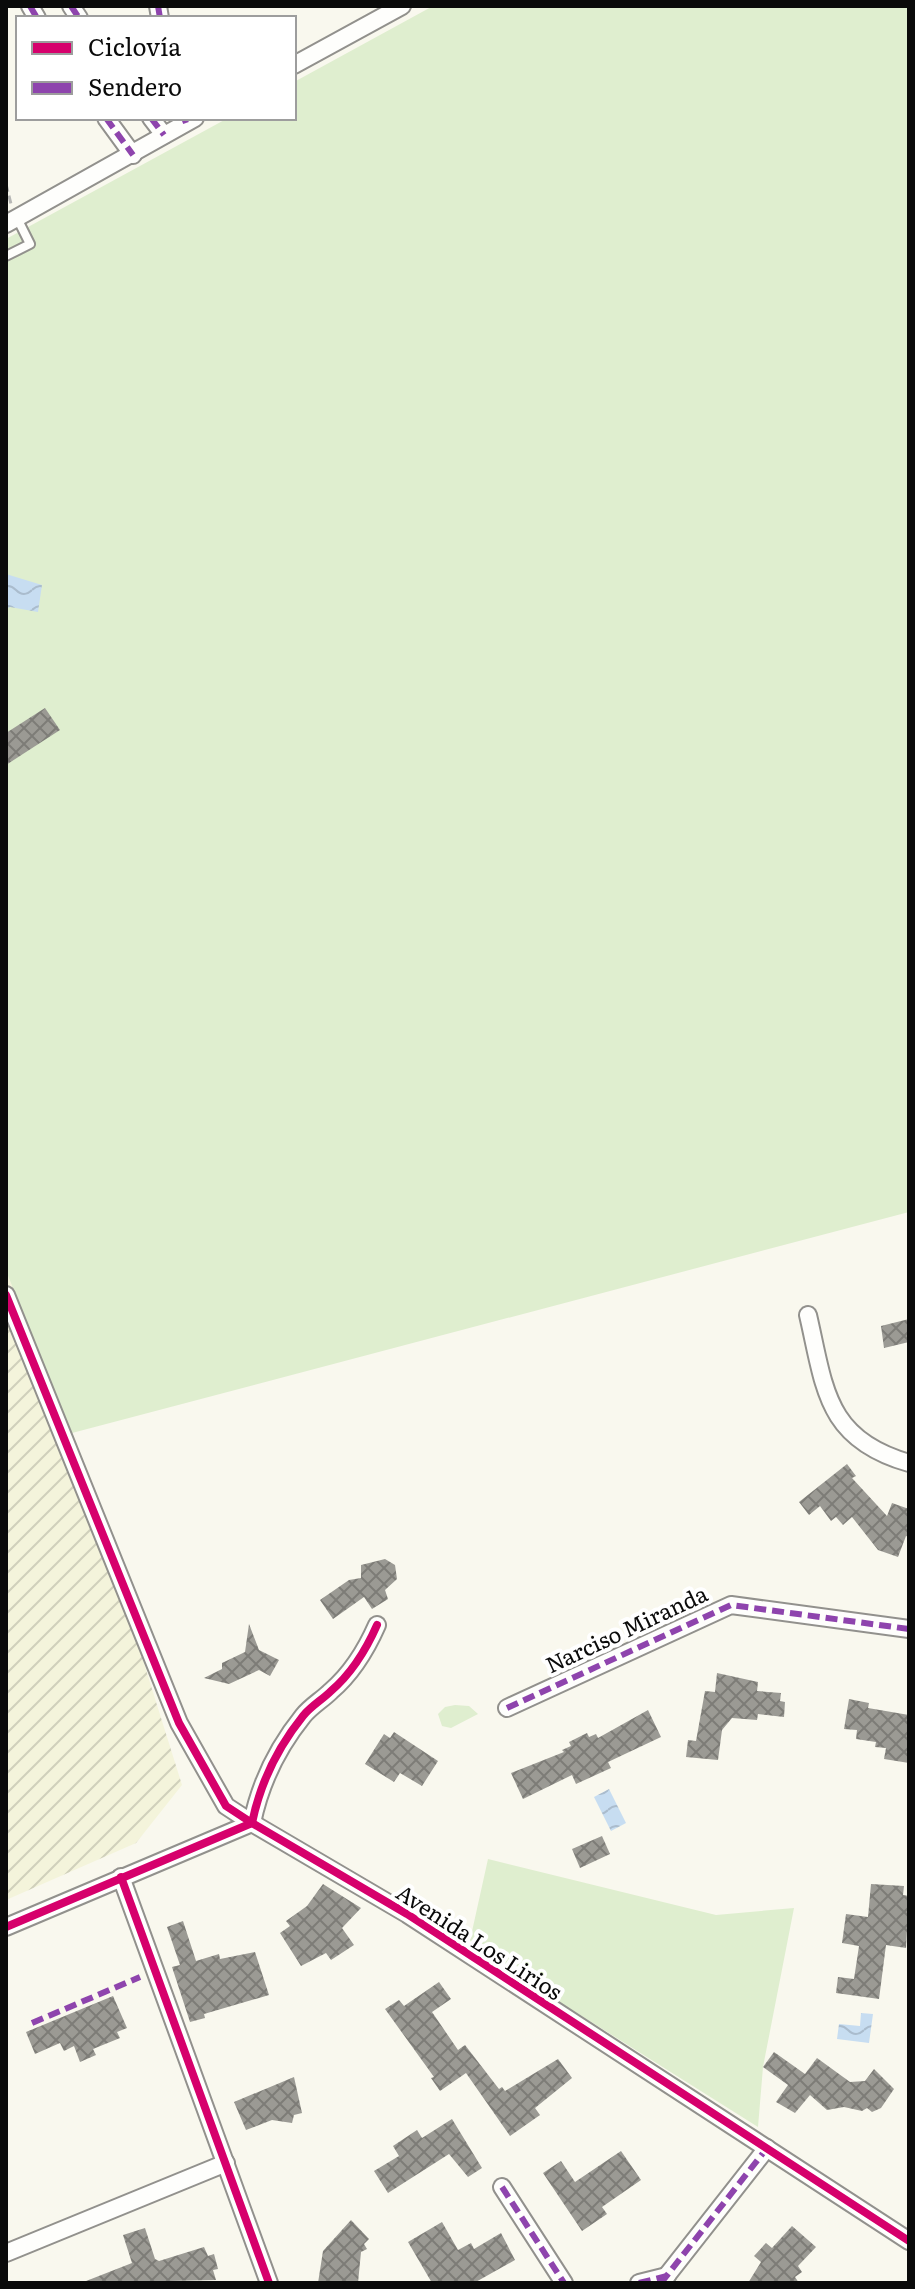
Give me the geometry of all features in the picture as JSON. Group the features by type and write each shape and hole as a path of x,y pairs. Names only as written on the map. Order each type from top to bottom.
{"street":[{"path":"296,64 402,6"},
{"path":"107,120 133,155"},
{"path":"153,120 164,135"},
{"path":"12,221 133,155 188,120"},
{"name":"Avenida Los Lirios","path":"6,1295 179,1723 226,1806 407,1914 909,2241"},
{"path":"808,1315 828,1400 836,1414 869,1446 909,1463"},
{"name":"Narciso Miranda","path":"507,1708 731,1605 909,1629"},
{"path":"6,1927 252,1823 260,1791 289,1736 303,1715 331,1691 359,1659 377,1625"},
{"path":"121,1877 269,2283"},
{"path":"639,2283 664,2280 767,2148"},
{"path":"6,2253 226,2163"},
{"path":"502,2187 564,2283"}],"lane":[{"path":"6,256 30,244 12,221"}],"green space":[{"path":"433,6 909,6 909,1212 72,1433 6,1271 6,239 224,120 296,120 296,81"},
{"path":"6,1271 72,1433 182,1785 136,1843 6,1900"},
{"path":"469,1706 478,1714 451,1728 442,1726 438,1714 445,1707"},
{"path":"488,1859 716,1915 794,1908 763,2067 758,2127 469,1945"}],"water":[{"path":"6,574 42,585 38,612 6,609"},
{"path":"609,1789 626,1823 611,1831 594,1797"},
{"path":"861,2013 873,2014 869,2043 837,2039 839,2024 860,2026"}],"building":[{"path":"45,708 60,730 6,765 6,733"},
{"path":"909,1319 909,1342 884,1348 881,1326"},
{"path":"847,1464 856,1476 852,1478 887,1516 892,1503 909,1509 909,1537 906,1536 898,1557 878,1550 852,1517 843,1525 836,1517 831,1521 820,1506 809,1515 799,1502"},
{"path":"385,1559 395,1565 397,1579 385,1590 388,1599 372,1609 364,1597 333,1619 320,1600 349,1580 361,1578 361,1565"},
{"path":"249,1624 259,1650 279,1660 270,1676 259,1670 229,1684 204,1678 222,1669 222,1663 245,1652"},
{"path":"717,1673 758,1682 757,1691 781,1693 780,1701 785,1702 784,1717 758,1714 757,1720 732,1718 722,1730 718,1760 686,1757 688,1740 696,1741 705,1691 715,1692"},
{"path":"849,1699 869,1703 868,1708 909,1715 909,1763 884,1759 886,1748 875,1747 876,1742 856,1739 857,1730 844,1729"},
{"path":"648,1710 661,1737 608,1762 611,1768 576,1784 572,1775 523,1799 511,1773 564,1752 562,1750 571,1746 569,1742 587,1733 589,1737 596,1734 598,1738"},
{"path":"394,1732 438,1761 422,1786 400,1773 394,1782 365,1764 384,1734 390,1738"},
{"path":"602,1836 610,1854 580,1868 572,1849"},
{"path":"323,1884 361,1908 342,1928 354,1945 331,1960 326,1953 301,1966 280,1933 290,1926 286,1921 307,1906"},
{"path":"871,1884 904,1886 903,1895 909,1896 906,1948 886,1945 879,1999 836,1993 838,1977 854,1979 859,1946 842,1943 846,1914 868,1917"},
{"path":"183,1921 196,1961 219,1954 220,1959 255,1952 269,1995 204,2014 205,2018 190,2022 172,1967 180,1965 167,1927"},
{"path":"439,1982 451,1999 432,2012 458,2050 465,2045 499,2089 502,2087 505,2091 558,2059 572,2078 535,2108 540,2115 510,2136 466,2073 440,2091 431,2078 434,2077 385,2009 399,2000 404,2006"},
{"path":"113,1996 127,2028 117,2032 120,2038 93,2049 96,2055 80,2062 74,2046 64,2051 60,2043 35,2054 26,2032"},
{"path":"774,2052 805,2074 817,2058 850,2082 865,2081 874,2069 894,2089 881,2108 872,2112 867,2108 862,2111 844,2107 827,2110 810,2095 795,2113 776,2102 788,2085 763,2067"},
{"path":"294,2077 302,2113 294,2115 292,2123 272,2120 246,2130 234,2102"},
{"path":"452,2119 482,2168 468,2177 449,2154 388,2193 374,2171 399,2156 393,2146 417,2130 422,2138"},
{"path":"621,2151 641,2180 602,2207 607,2214 582,2231 543,2173 561,2161 575,2182"},
{"path":"351,2220 369,2239 364,2244 367,2249 361,2252 358,2283 318,2283 323,2251"},
{"path":"442,2222 458,2250 471,2243 474,2249 501,2233 515,2260 474,2283 432,2283 408,2242"},
{"path":"792,2226 816,2247 798,2266 802,2272 795,2277 799,2283 748,2283 761,2262 754,2256 766,2243 772,2248"},
{"path":"145,2228 155,2259 159,2261 204,2247 208,2256 214,2254 218,2269 213,2270 216,2280 81,2283 132,2263 123,2235"}],"marked path":[{"path":"30,6 36,16"},
{"path":"71,6 78,16"},
{"path":"158,6 160,16"},
{"path":"107,120 133,155"},
{"path":"153,120 164,135"},
{"path":"507,1708 731,1605 909,1629"},
{"path":"32,2023 140,1977"},
{"path":"661,2283 767,2148"},
{"path":"502,2187 564,2283"},
{"path":"639,2283 667,2276"}],"cycle path":[{"path":"6,1295 179,1723 226,1806 252,1823 265,1780 286,1740 306,1712 352,1669 377,1625"},
{"path":"6,1927 252,1823 407,1914 909,2241"},
{"path":"121,1877 269,2283"}]}
